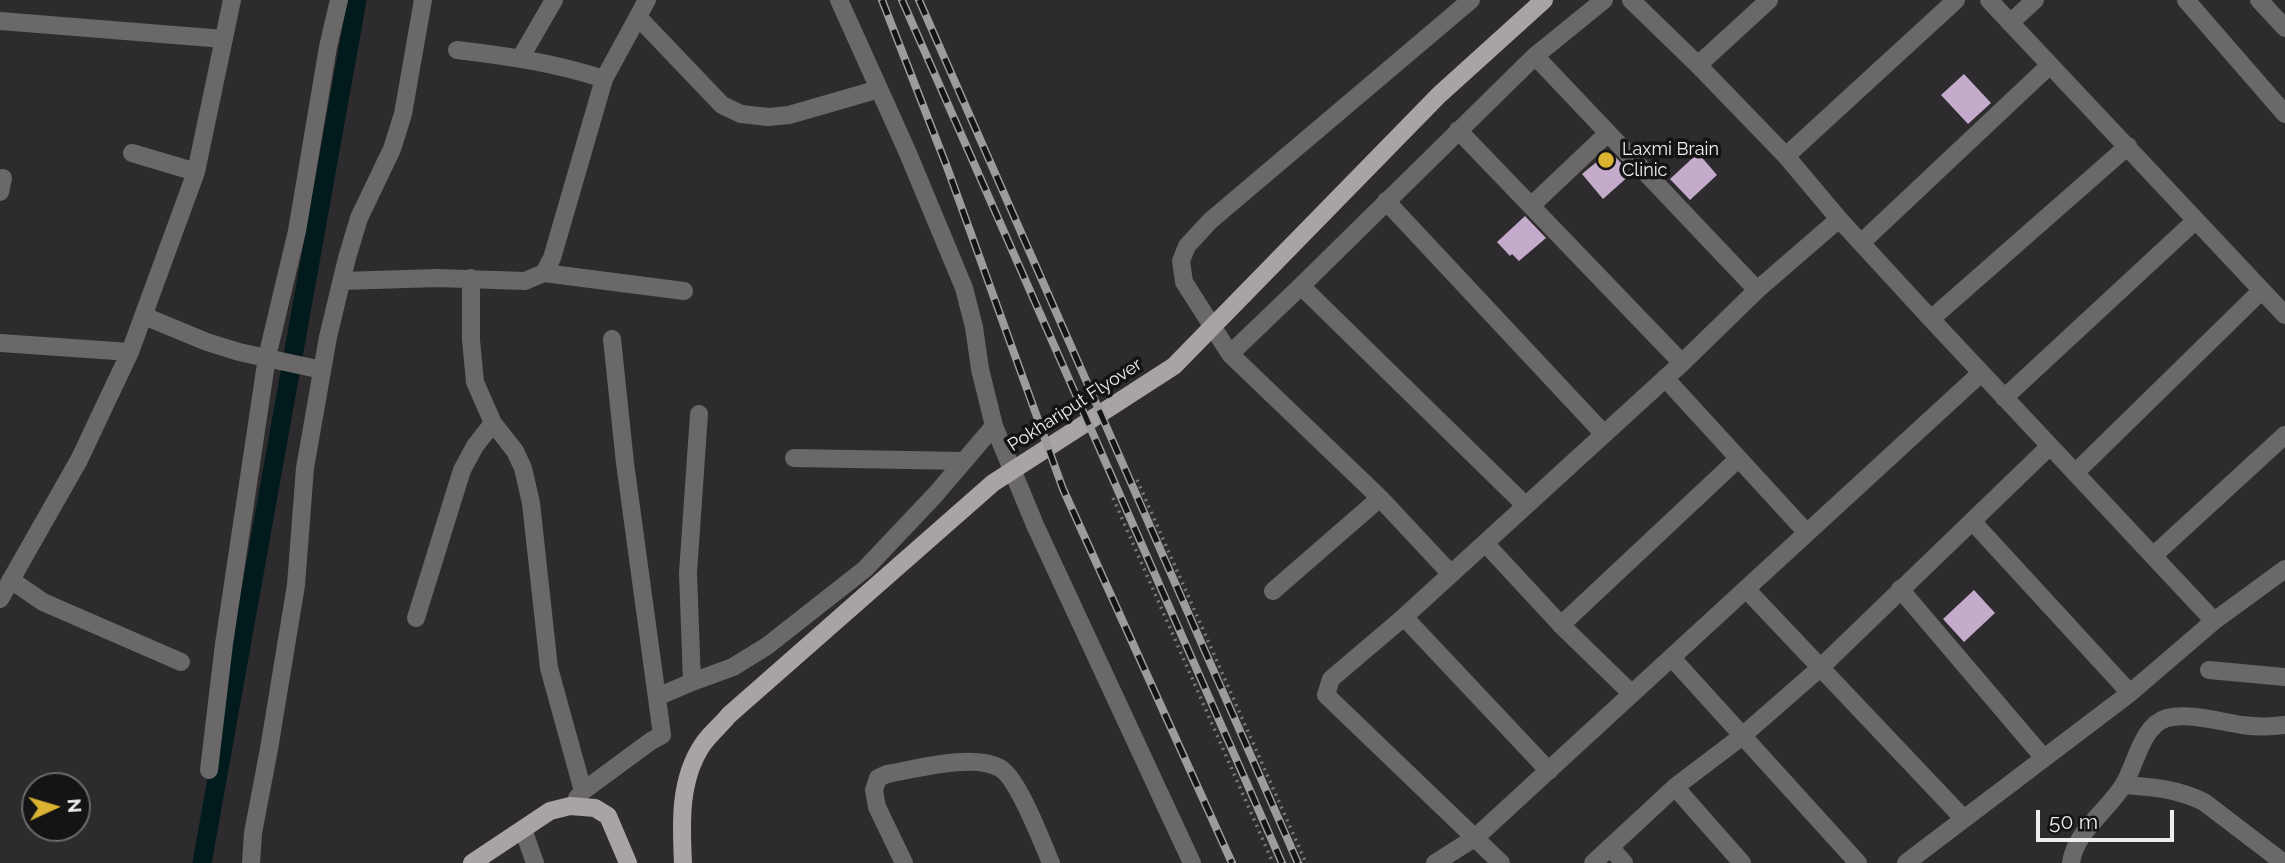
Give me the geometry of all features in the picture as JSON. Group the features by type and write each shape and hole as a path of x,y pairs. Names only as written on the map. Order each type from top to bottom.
{"main road":[{"name":"Pokhariput Flyover","path":"682,863 681,822 687,775 703,744 729,715 993,483 1174,366 1439,95 1544,0"},
{"path":"472,863 550,811 570,806 595,808 608,816 628,863"}],"street":[{"path":"0,599 79,460 144,316 196,173 232,0"},
{"path":"209,770 224,644 267,357 297,231 328,47 339,0"},
{"path":"251,863 253,833 296,585 305,468 318,405 321,370 359,218 392,149 401,122 423,0"},
{"path":"521,57 554,0"},
{"path":"544,273 552,258 604,79 647,0"},
{"path":"839,0 964,288 994,426 1035,525 1192,863"},
{"path":"1451,574 1380,498 1230,354 1184,282 1181,261 1187,246 1210,221 1471,0"},
{"path":"1230,354 1535,56 1604,0"},
{"path":"1631,0 1786,156 1839,219 1931,319 2214,621"},
{"path":"1698,65 1769,0"},
{"path":"1786,156 1956,0"},
{"path":"1989,0 2285,315"},
{"path":"2010,23 2035,0"},
{"path":"2186,0 2285,114"},
{"path":"2259,0 2285,28"},
{"path":"638,17 722,105 741,114 768,117 789,115 879,89"},
{"path":"0,21 224,39"},
{"path":"457,50 521,57 604,79"},
{"path":"1535,56 1757,290"},
{"path":"1862,242 2050,65"},
{"path":"1458,130 1682,363"},
{"path":"1532,205 1608,133"},
{"path":"1931,319 2128,146"},
{"path":"132,153 196,173"},
{"path":"1386,201 1604,434"},
{"path":"1501,863 1326,695 1331,679 1404,617 1682,363 1757,290 1839,219"},
{"path":"2004,398 2195,221"},
{"path":"342,281 471,278 525,281 544,273 684,291"},
{"path":"471,278 471,340 475,382 493,423 515,451 523,468 531,503 549,668 583,791"},
{"path":"1301,286 1526,506"},
{"path":"2075,473 2262,291"},
{"path":"144,316 206,342 321,370"},
{"path":"570,806 583,791 662,735 625,463 612,339"},
{"path":"0,342 130,352"},
{"path":"1435,863 1476,837 1981,373"},
{"path":"1665,378 1807,533"},
{"path":"692,682 688,573 699,414"},
{"path":"416,618 462,470 475,446 493,423"},
{"path":"657,698 733,667 767,646 865,569 994,426"},
{"path":"2153,556 2285,435"},
{"path":"1593,863 1675,787 1741,737 1820,668 2050,446"},
{"path":"794,458 964,461"},
{"path":"1561,625 1738,459"},
{"path":"1273,591 1380,498"},
{"path":"1972,522 2130,693"},
{"path":"1485,543 1561,625 1632,694"},
{"path":"1906,863 2130,693 2214,621 2285,569"},
{"path":"11,580 43,602 181,662"},
{"path":"1746,589 1963,818"},
{"path":"1900,589 2043,757"},
{"path":"1404,617 1549,771"},
{"path":"1672,658 1858,863"},
{"path":"2209,670 2285,677"},
{"path":"2071,863 2072,852 2124,785 2147,735 2157,723 2168,718 2186,717 2246,726 2285,725"},
{"path":"904,863 877,807 874,790 878,778 887,774 960,763 984,763 1002,769 1016,786 1051,863"},
{"path":"2124,785 2162,787 2194,797 2284,863"},
{"path":"1675,787 1742,863"},
{"path":"523,829 535,863"},
{"path":"1610,847 1624,863"}],"path":[{"path":"1138,481 1306,863"},
{"path":"1113,498 1273,863"}],"building":[{"path":"1964,74 1991,103 1968,124 1941,95"},
{"path":"1610,151 1631,174 1603,199 1582,174"},
{"path":"1698,153 1717,175 1690,200 1670,179"},
{"path":"1525,216 1546,238 1519,261 1497,242"},
{"path":"1974,590 1995,613 1964,642 1943,619"}],"waterway":[{"path":"202,863 357,0"}],"railway":[{"path":"882,0 947,167 1063,489 1232,863"},
{"path":"902,0 1282,863"},
{"path":"919,0 1298,863"}],"place":[{"name":"Laxmi Brain Clinic","path":"1606,160"}]}
